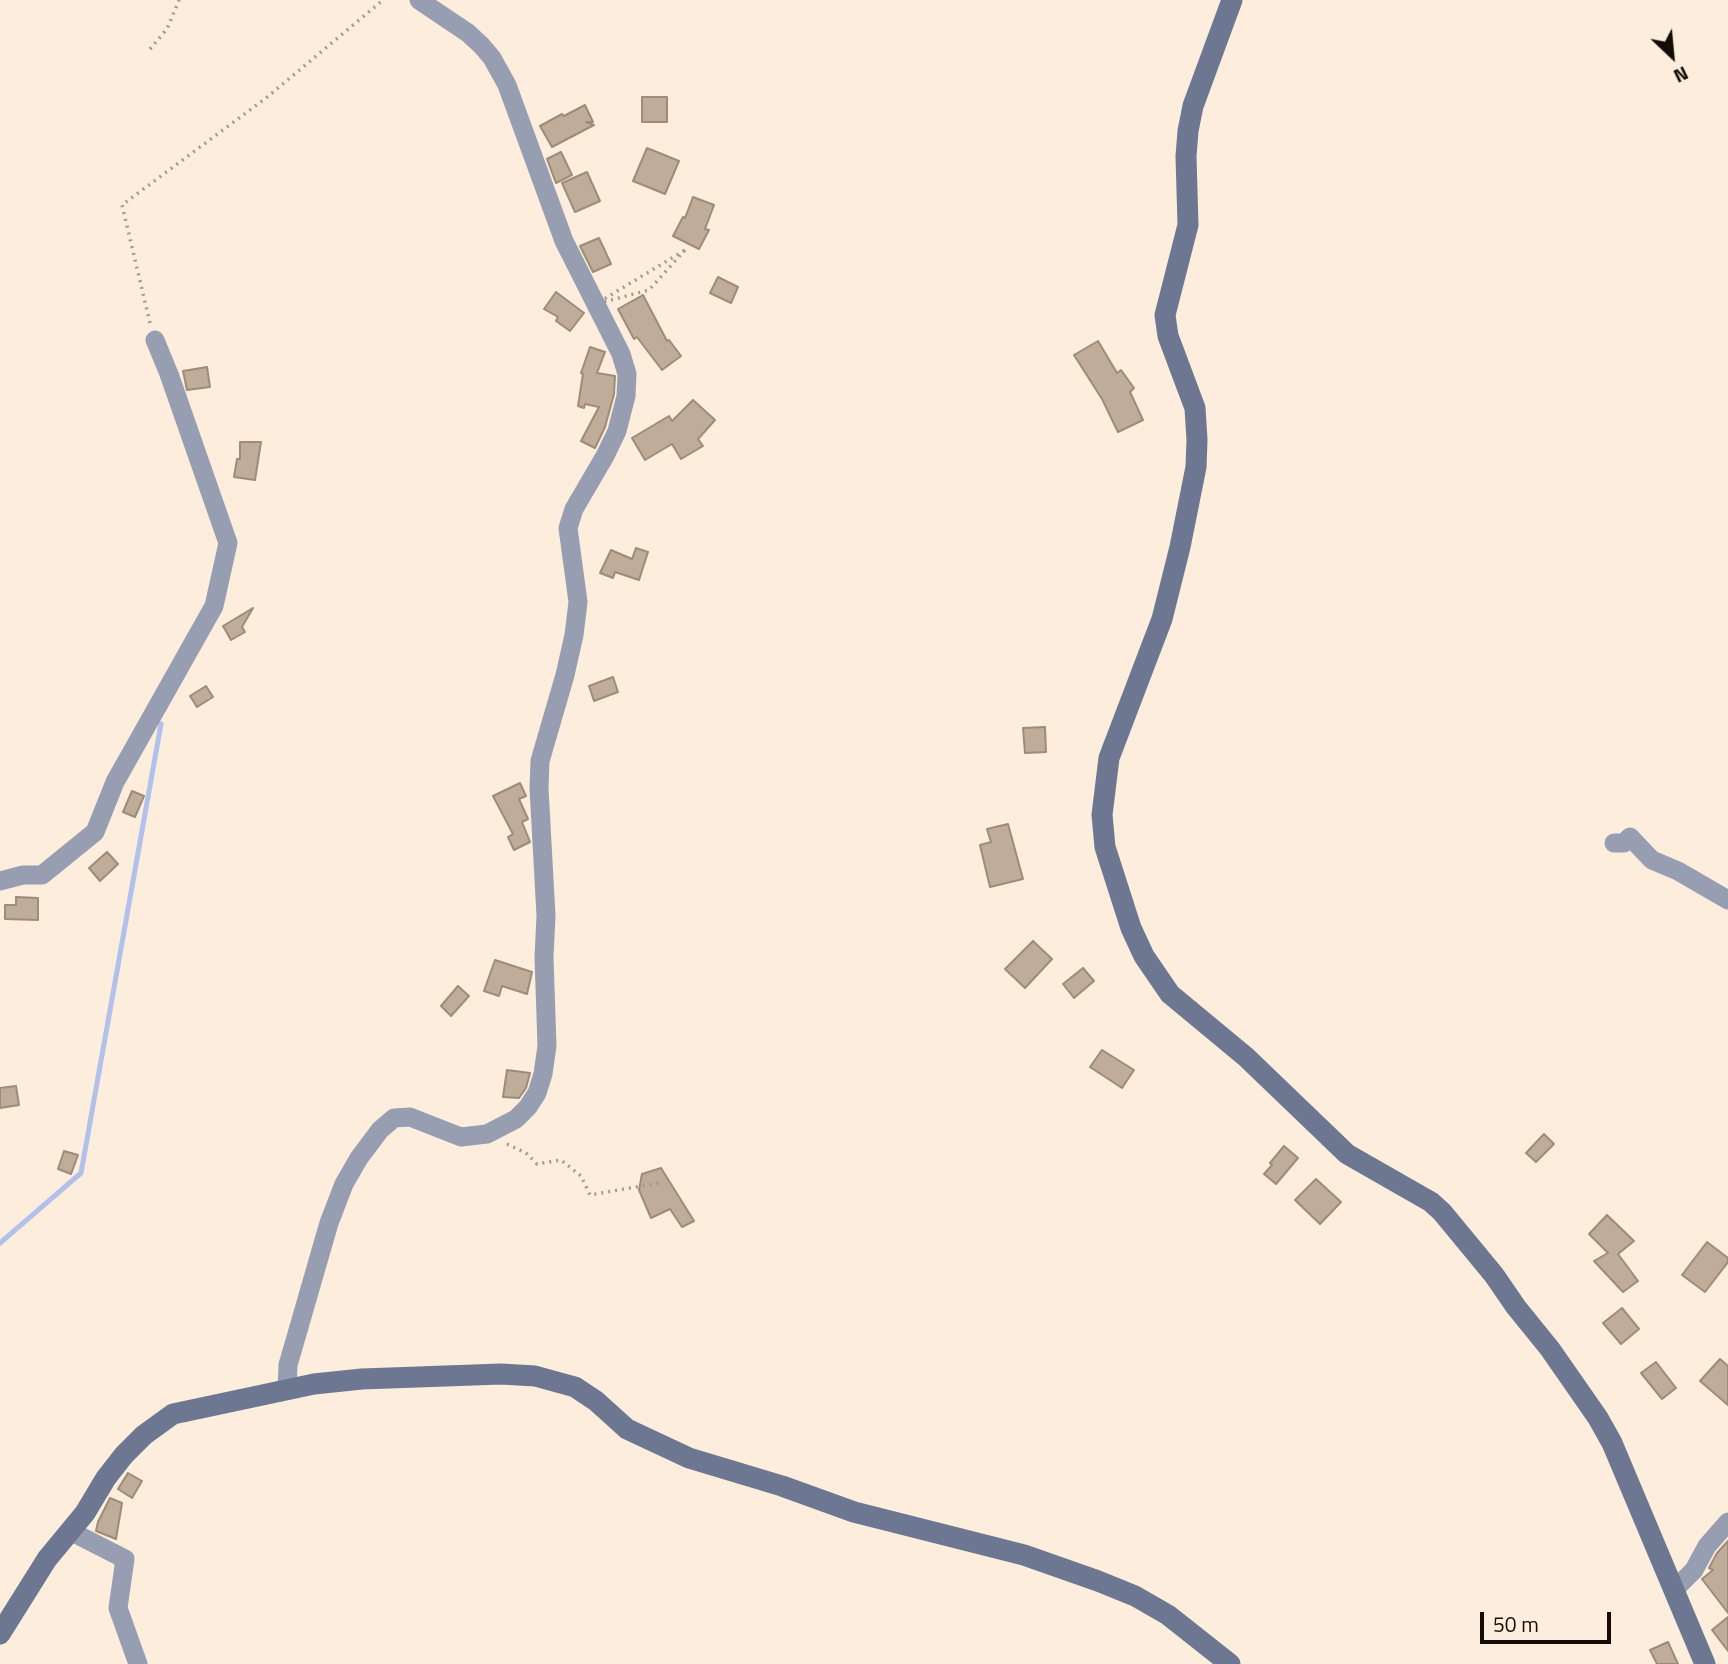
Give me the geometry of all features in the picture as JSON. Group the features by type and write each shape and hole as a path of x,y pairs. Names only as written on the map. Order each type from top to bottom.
{"main road":[{"path":"1231,0 1188,131 1188,225 1165,315 1168,336 1195,408 1196,467 1162,619 1109,758 1102,815 1105,847 1131,928 1144,956 1170,993 1246,1057 1347,1154 1431,1202 1494,1275 1598,1418 1612,1443 1705,1664"},
{"path":"0,1633 47,1559 71,1531 124,1455 173,1414 287,1389 362,1379 501,1374 550,1378 575,1387 596,1401 627,1429 689,1458 854,1511 1024,1555 1098,1581 1168,1615 1230,1664"}],"street":[{"path":"287,1389 288,1365 329,1223 344,1184 380,1130 394,1118 411,1117 461,1137 486,1135 516,1119 537,1093 546,1055 540,761 567,666 578,602 568,528 574,509 606,456 617,430 627,387 627,374 621,354 564,241 513,99 496,65 468,33 419,0"},
{"path":"0,881 42,874 95,832 115,782 214,606 228,543 155,340"},
{"path":"1614,843 1624,843 1630,837 1653,860 1728,900"},
{"path":"1674,1590 1694,1570 1707,1546 1728,1522"},
{"path":"71,1531 125,1559 118,1608 138,1664"}],"path":[{"path":"150,48 167,29 179,0"},
{"path":"148,317 122,205 266,98 383,0"},
{"path":"685,250 649,290 596,303 674,257 685,250"},
{"path":"486,1135 526,1153 537,1164 561,1160 581,1176 590,1195 659,1183"}],"building":[{"path":"642,97 667,97 667,122 642,122"},
{"path":"585,105 593,122 586,122 594,125 552,147 540,126"},
{"path":"647,148 679,161 665,194 633,181"},
{"path":"561,152 572,175 556,183 547,159"},
{"path":"587,172 600,201 575,212 562,183"},
{"path":"693,197 714,205 705,229 709,230 699,249 673,236 683,217 685,218"},
{"path":"599,238 611,264 593,272 580,246"},
{"path":"718,277 738,287 731,303 710,293"},
{"path":"556,292 584,313 570,331 556,321 558,317 544,309"},
{"path":"643,295 667,341 669,340 681,356 662,370 637,337 634,339 618,309"},
{"path":"1098,341 1117,373 1121,370 1134,388 1130,392 1143,420 1118,432 1102,399 1074,355"},
{"path":"590,347 605,352 597,373 615,376 614,394 605,427 595,448 581,441 599,407 585,404 584,408 578,406 581,373"},
{"path":"207,367 210,387 187,390 183,371"},
{"path":"693,400 715,420 698,439 703,446 681,459 672,444 645,460 632,438 669,416 672,421"},
{"path":"240,442 261,442 255,480 234,477 237,459 240,459"},
{"path":"636,548 648,552 639,580 615,572 613,578 600,573 611,550 632,559"},
{"path":"253,608 242,627 245,632 231,640 223,626"},
{"path":"613,677 618,692 594,701 589,686"},
{"path":"206,686 213,697 197,707 190,696"},
{"path":"1045,727 1046,752 1025,753 1023,728"},
{"path":"520,783 526,796 519,799 528,819 522,822 530,842 514,850 508,837 513,834 493,796"},
{"path":"132,791 144,796 135,817 123,812"},
{"path":"1008,824 1023,879 990,887 980,845 991,842 987,829"},
{"path":"107,852 118,864 100,881 89,868"},
{"path":"16,897 38,898 38,920 5,919 5,905 16,905"},
{"path":"1033,941 1052,959 1025,988 1005,969"},
{"path":"495,960 532,972 527,994 502,986 499,996 484,991"},
{"path":"1083,968 1094,981 1074,998 1063,984"},
{"path":"458,986 469,996 451,1016 441,1006"},
{"path":"1102,1050 1134,1070 1122,1088 1090,1067"},
{"path":"507,1070 530,1073 526,1088 519,1098 503,1097"},
{"path":"16,1086 19,1105 0,1108 0,1088"},
{"path":"1544,1134 1554,1144 1536,1162 1526,1153"},
{"path":"1284,1146 1298,1158 1276,1184 1264,1174"},
{"path":"64,1151 78,1155 71,1174 58,1169"},
{"path":"661,1168 694,1221 682,1227 670,1209 651,1218 639,1190 642,1174"},
{"path":"1316,1179 1341,1202 1320,1224 1295,1200"},
{"path":"1607,1215 1634,1241 1618,1254 1638,1281 1623,1292 1594,1261 1608,1253 1589,1234"},
{"path":"1707,1242 1728,1258 1728,1262 1705,1292 1682,1275"},
{"path":"1622,1308 1639,1329 1621,1344 1603,1323"},
{"path":"1720,1359 1728,1366 1728,1405 1700,1381"},
{"path":"1656,1362 1676,1388 1662,1399 1641,1373"},
{"path":"128,1473 142,1481 132,1498 118,1489"},
{"path":"110,1498 122,1503 116,1539 96,1531"},
{"path":"1728,1541 1728,1613 1702,1579 1713,1570 1709,1568"},
{"path":"1728,1617 1728,1651 1712,1630"},
{"path":"1668,1642 1678,1664 1657,1664 1650,1650"}],"waterway":[{"path":"0,1243 81,1173 161,724"}]}
